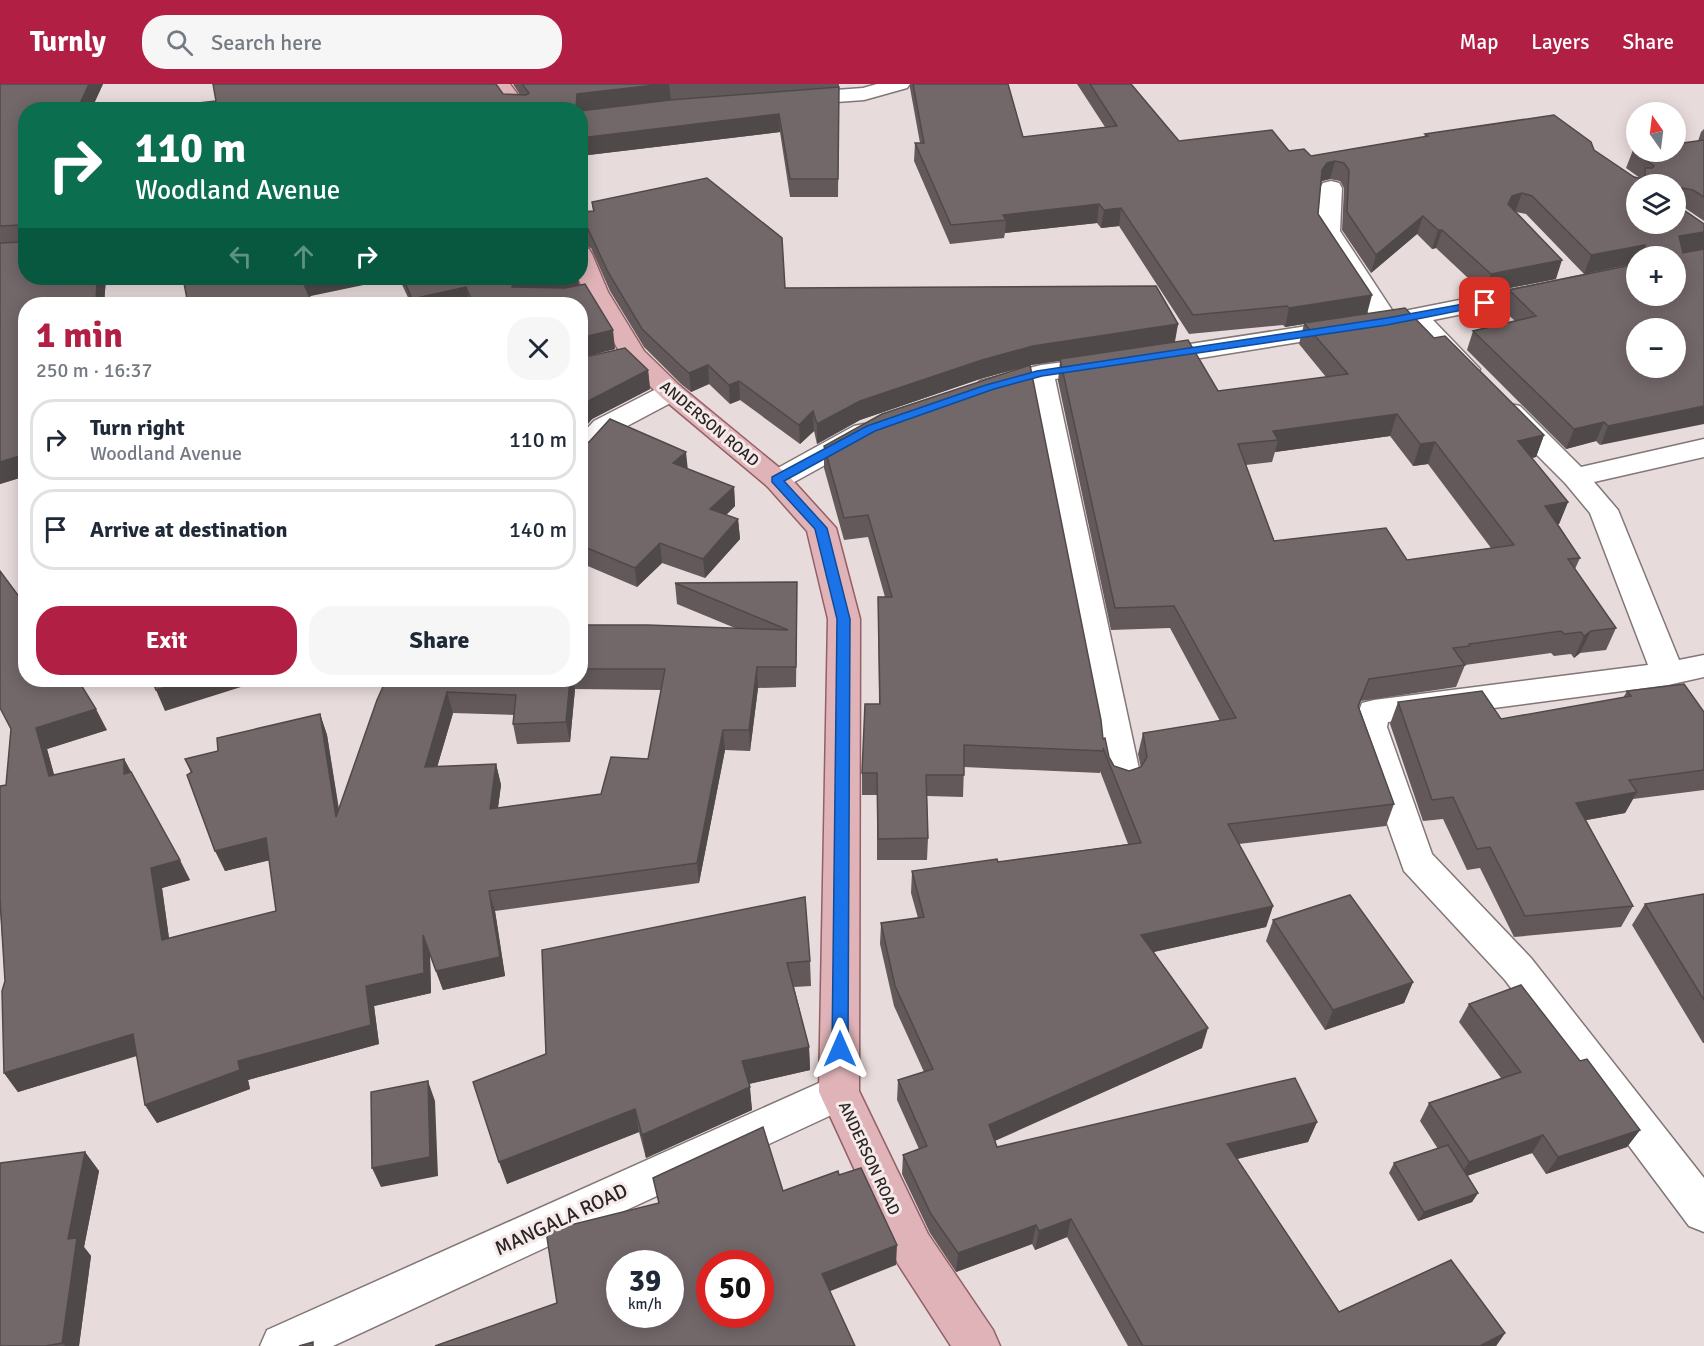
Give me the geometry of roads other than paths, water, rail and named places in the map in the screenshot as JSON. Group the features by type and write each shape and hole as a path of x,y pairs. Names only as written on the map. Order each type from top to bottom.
{"main road":[{"path":"499,84 513,102"},
{"name":"ANDERSON ROAD","path":"588,300 623,358 671,392 777,480 821,528 844,619 839,1092 912,1249 977,1346"}],"street":[{"path":"773,101 864,94 900,84"},
{"path":"1331,188 1328,231 1401,319 1575,477 1604,510 1668,674"},
{"path":"968,394 1041,373 1401,319 1569,276 1626,273"},
{"path":"1041,373 1124,778"},
{"path":"588,445 604,427 671,392"},
{"path":"777,480 882,424"},
{"path":"1575,477 1704,448"},
{"path":"1704,666 1668,674 1374,712 1370,727 1417,861 1518,969 1704,1212"},
{"name":"MANGALA ROAD","path":"283,1346 839,1092"}]}
